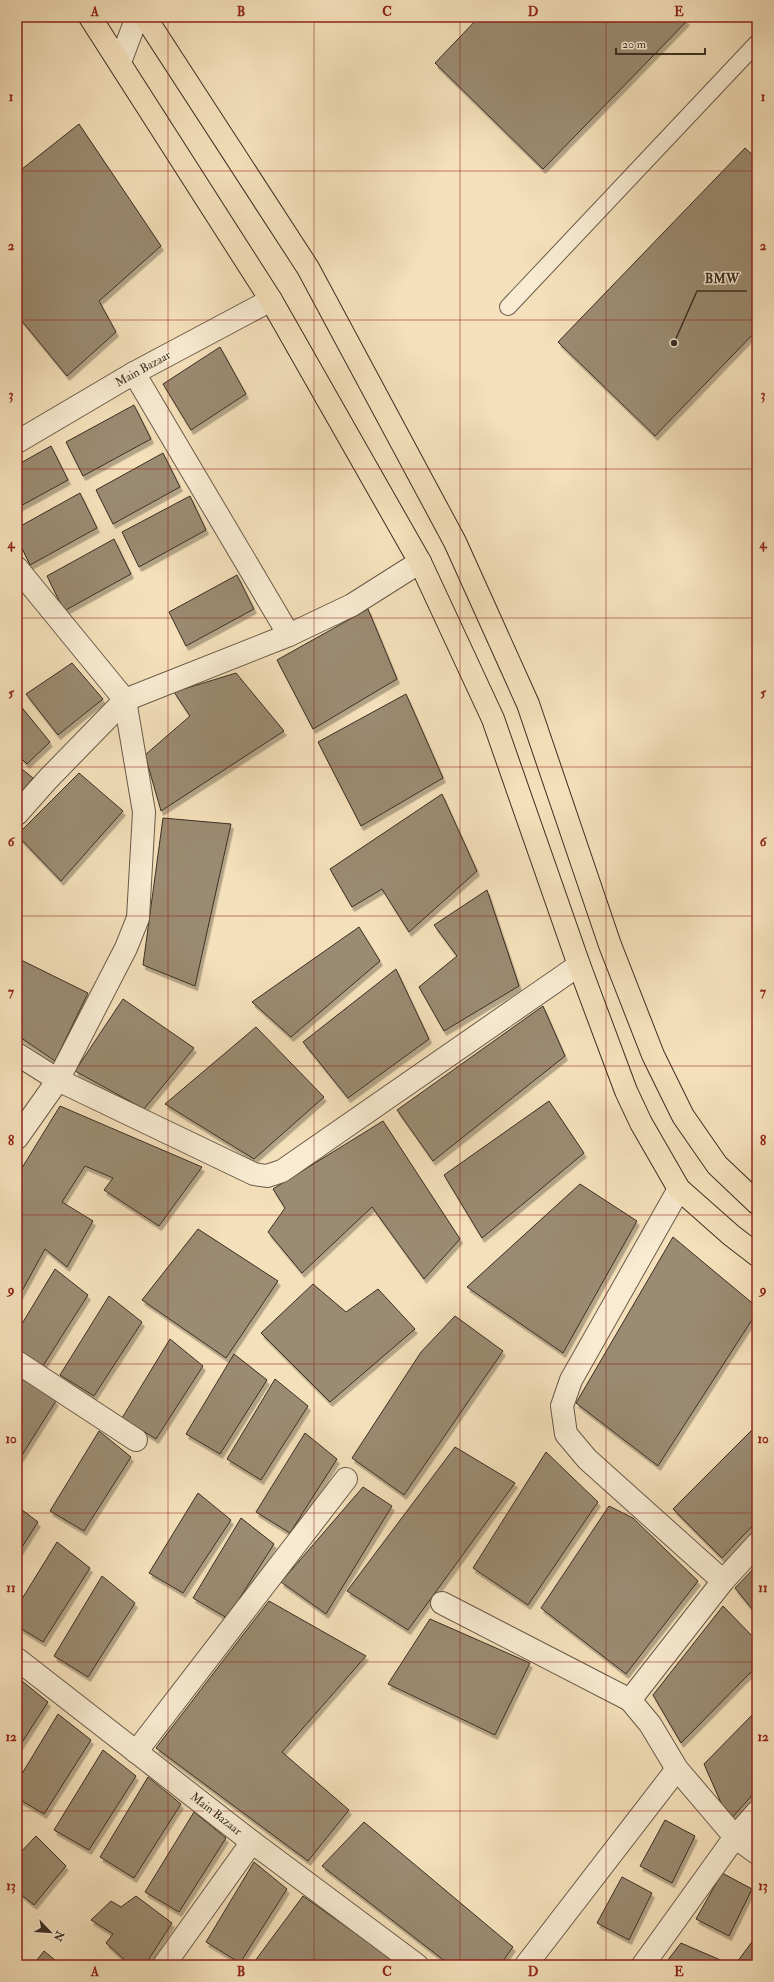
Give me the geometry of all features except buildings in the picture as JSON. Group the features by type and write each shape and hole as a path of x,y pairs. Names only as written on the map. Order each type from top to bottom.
{"main road":[{"path":"90,17 271,300 420,562 493,719 579,965 626,1090 641,1123 679,1189 731,1235 757,1255"},
{"path":"145,17 308,268 455,542 528,704 610,945 653,1055 683,1116 717,1165 757,1203"}],"street":[{"path":"120,62 137,17"},
{"name":"Main Bazaar","path":"17,442 134,373 271,300"},
{"path":"134,373 289,635"},
{"path":"17,814 48,779 125,700 289,635 352,605 420,562"},
{"path":"17,568 125,700 144,812 138,918 126,948 58,1080 17,1138"},
{"path":"17,1054 58,1080 254,1174 267,1176 282,1170 579,965"},
{"path":"679,1189 571,1380 562,1406 566,1434 587,1459 723,1581"},
{"path":"17,1362 136,1440"},
{"path":"136,1752 346,1479"},
{"path":"630,1700 723,1581 757,1544"},
{"path":"442,1603 630,1700 650,1724 676,1769 735,1837 757,1853"},
{"name":"Main Bazaar","path":"17,1659 252,1842 417,1965"},
{"path":"526,1965 676,1769"},
{"path":"643,1965 735,1837 757,1812"},
{"path":"164,1965 252,1842"}],"lane":[{"path":"508,307 757,43"}],"place":[{"name":"BMW","path":"674,343"}]}
